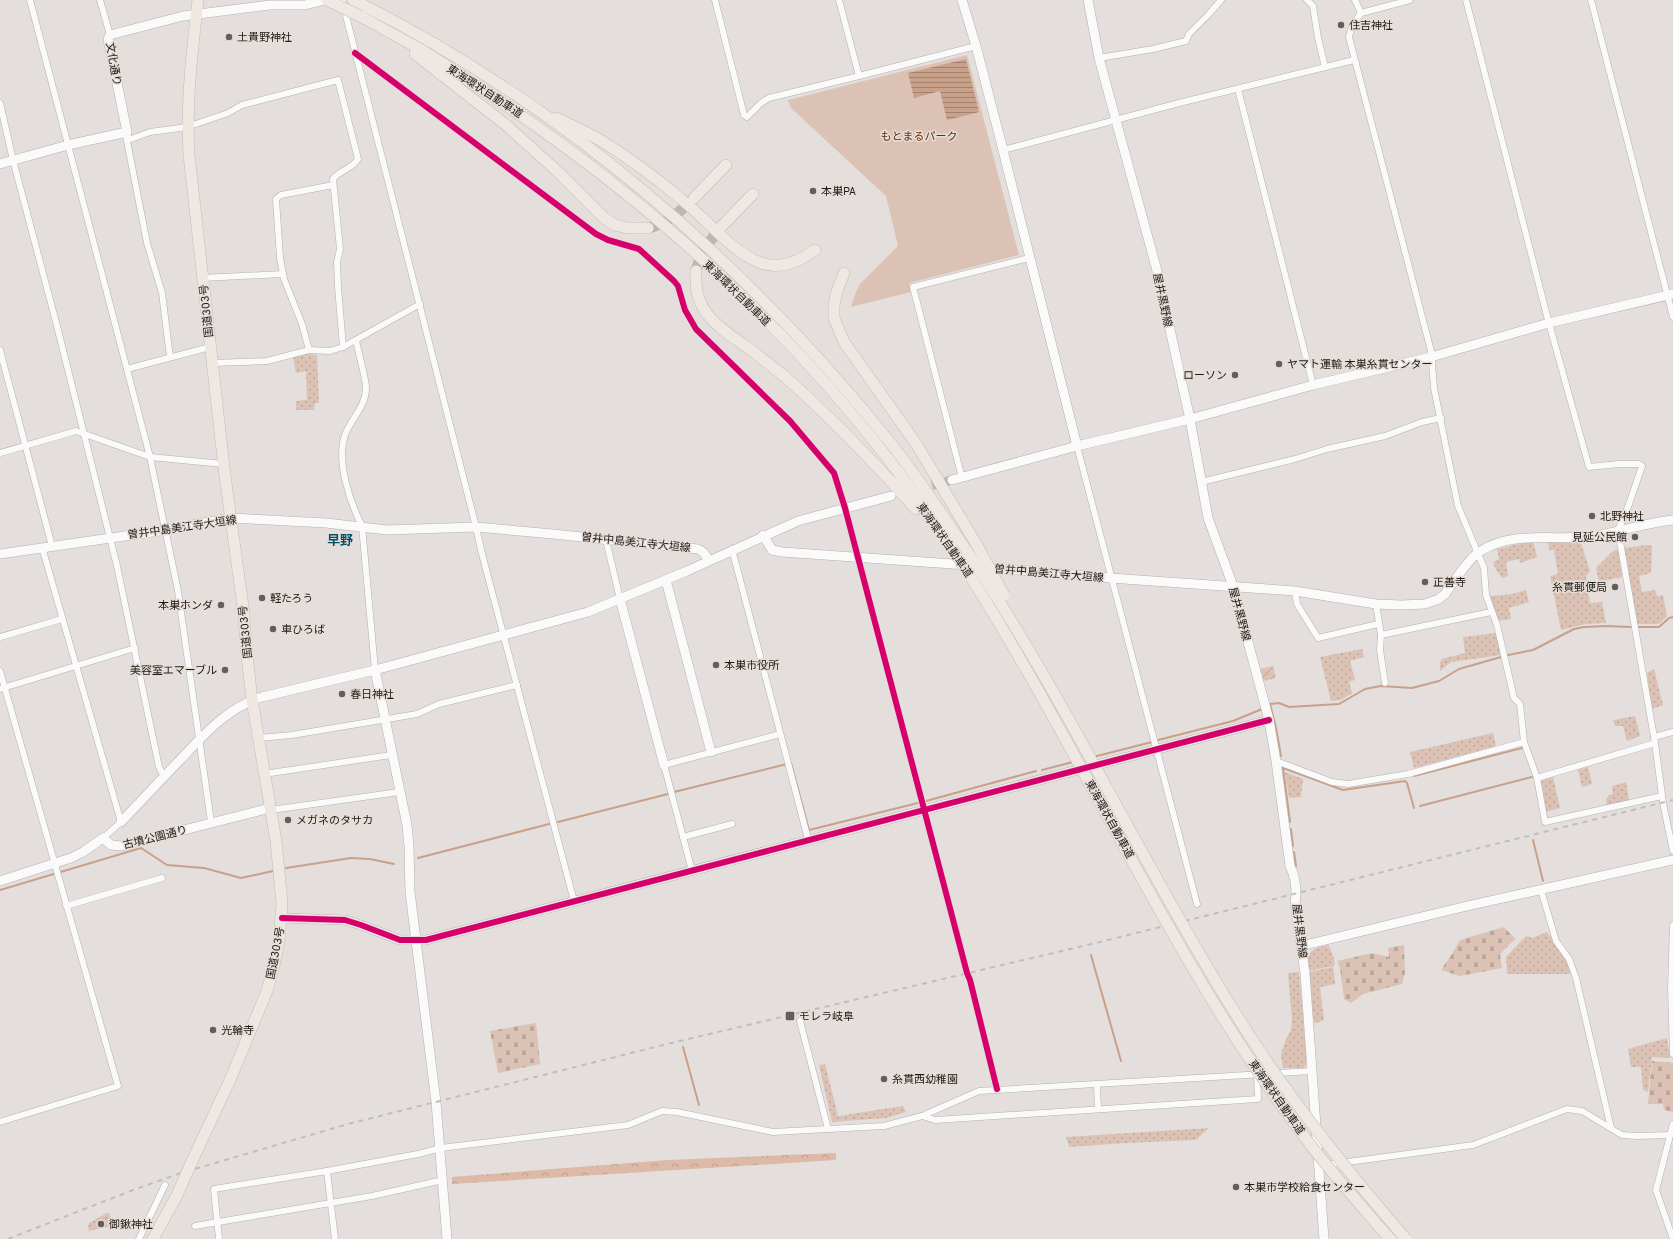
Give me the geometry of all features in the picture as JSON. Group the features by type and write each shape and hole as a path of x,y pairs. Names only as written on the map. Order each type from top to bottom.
{"highway":[{"name":"国道303号","path":"153,1239 176,1197 230,1080 267,991 277,954 282,918 280,879 252,700 244,614 223,464 187,127 190,66 198,0"},
{"name":"東海環状自動車道","path":"326,0 360,16 420,49 574,152 683,242 728,282 772,327 855,418 952,548 1012,644 1164,919 1225,1021 1253,1064 1313,1148 1390,1239"},
{"name":"東海環状自動車道","path":"353,0 428,40 531,105 637,186 741,279 793,331 888,440 925,490 973,550 1000,601 1033,655 1144,858 1243,1026 1279,1080 1318,1133 1361,1188 1406,1239"},
{"path":"382,29 506,125 557,171 604,218 615,225 627,228 648,228"},
{"path":"531,105 600,140 628,159 681,198 733,247 756,262 778,266 788,264 798,261 815,250"},
{"path":"694,198 726,165"},
{"path":"720,228 753,194"},
{"path":"696,271 696,289 698,299 702,307 713,321 782,375 841,428 863,449 952,548"},
{"path":"844,273 836,294 834,306 836,324 844,342 917,445 973,550"}],"street":[{"path":"30,0 150,457 178,591 211,822"},
{"path":"100,0 110,35"},
{"name":"文化通り","path":"0,164 68,145 127,132 108,39 110,35 183,16 279,2 305,5 326,0"},
{"path":"342,0 482,554 574,902"},
{"path":"714,0 744,115 747,117 761,103 769,98 976,46"},
{"path":"839,0 859,76"},
{"path":"962,0 976,46 1003,150 1110,578 1197,904"},
{"name":"屋井黒野線","path":"1088,0 1099,58 1156,267 1190,419 1211,528 1225,561 1233,586 1269,720 1290,866 1294,874 1297,894 1295,904 1305,973 1324,1239"},
{"path":"1099,58 1153,49 1186,41 1189,34 1208,15 1220,0"},
{"path":"1307,0 1313,6 1318,38 1325,67"},
{"path":"1313,6 1318,0"},
{"path":"1355,0 1361,12"},
{"path":"1410,0 1361,12 1352,26 1349,37 1431,351 1434,388 1458,506 1484,568 1486,596 1497,625 1514,698 1520,704 1524,742 1537,778 1545,822 1662,796"},
{"path":"1466,0 1549,323 1589,467 1619,464 1639,464 1642,466 1618,530 1654,740 1662,796 1673,851"},
{"path":"1591,0 1670,294 1673,317"},
{"path":"355,53 596,234 626,246 633,246 645,254 678,286 685,310 696,329 790,421 834,474 858,557 964,960 966,973 970,980 997,1089"},
{"path":"1003,150 1180,103 1354,60"},
{"path":"170,357 162,293 147,243 126,136 131,139 150,132 187,127 228,114 242,105 338,80 358,159 354,166 338,174 333,179 340,249 337,262 338,287 344,347"},
{"path":"1238,89 1313,385"},
{"path":"0,104 110,537 159,767 164,777"},
{"path":"309,350 302,324 283,274 276,199 281,195 333,185"},
{"path":"962,478 913,287 1029,258"},
{"path":"202,278 283,274"},
{"path":"952,480 1077,446 1190,419 1313,385 1431,356 1549,323 1670,294"},
{"path":"212,362 268,361 309,350 330,351 344,347 420,304"},
{"path":"356,340 366,387 363,405 345,434 342,455 352,508 362,526 376,670 391,755 407,825 410,892 441,1148 447,1239"},
{"path":"127,369 210,347"},
{"path":"0,350 52,546"},
{"path":"1201,482 1295,459 1327,449 1385,436 1422,422 1441,418"},
{"path":"0,452 76,431 150,457 223,464"},
{"path":"0,881 57,869 103,838 121,822 199,740 233,710 252,700 376,670 570,618 666,580 763,535 798,521 891,496"},
{"name":"曽井中島美江寺大垣線","path":"0,554 166,530 230,518 362,526 405,531 476,527 698,549 707,556 709,560"},
{"path":"1478,553 1497,543 1508,541 1533,538 1595,536 1646,523 1673,520"},
{"name":"曽井中島美江寺大垣線","path":"763,535 772,550 782,552 1295,591 1376,604 1414,605 1425,604 1439,599 1445,594 1478,553"},
{"path":"606,540 620,599 692,871"},
{"path":"42,547 121,822"},
{"path":"732,549 808,839"},
{"path":"666,580 711,752"},
{"path":"1295,591 1297,604 1318,638 1378,624"},
{"path":"1376,604 1378,624 1381,634 1380,650 1385,683"},
{"path":"1381,634 1491,612"},
{"path":"0,637 62,619"},
{"path":"2,689 134,648"},
{"path":"0,671 2,689 57,869 66,906 118,1086 0,1122"},
{"path":"258,738 292,735 417,714 439,704 517,685"},
{"path":"282,918 345,920 400,940 426,940 692,871 808,839 924,811 1269,720"},
{"path":"1537,778 1654,740 1673,732"},
{"path":"664,765 780,734"},
{"path":"1276,761 1332,782 1348,784 1408,774 1524,742"},
{"path":"264,774 391,755"},
{"path":"270,809 399,792"},
{"name":"古墳公園通り","path":"103,838 111,845 121,846 211,822 270,809"},
{"path":"683,837 732,824"},
{"path":"1301,946 1467,906 1673,860"},
{"path":"66,906 162,878"},
{"path":"1541,890 1556,941 1569,959 1576,978 1611,1128"},
{"path":"1673,925 1671,988 1673,1054"},
{"path":"800,1021 828,1129"},
{"path":"219,1239 214,1189 327,1171 418,1154 441,1148 628,1125 662,1111 676,1112 773,1132 884,1126 922,1116 980,1091 1097,1085 1257,1073 1313,1071"},
{"path":"922,1116 935,1120 1258,1099 1257,1073"},
{"path":"1097,1085 1098,1109"},
{"path":"1319,1166 1473,1145 1566,1110 1582,1111 1622,1135 1670,1135"},
{"path":"1673,1124 1656,1190 1673,1239"},
{"path":"327,1171 335,1239"},
{"path":"195,1226 372,1196 443,1180"},
{"path":"139,1239 165,1185"}],"green space":[{"name":"もとまるパーク","path":"967,55 1019,255 909,283 911,292 851,307 860,284 898,246 886,196 791,108 788,100"},
{"path":"307,354 317,355 319,403 315,403 314,410 296,410 296,401 307,400 306,371 296,373 293,357"},
{"path":"1548,540 1580,540 1590,571 1586,576 1590,603 1602,602 1606,623 1585,624 1561,630 1550,576 1558,574 1554,550 1549,550"},
{"path":"1533,541 1537,557 1520,563 1519,559 1506,562 1508,576 1502,578 1493,562 1499,559 1497,549"},
{"path":"1647,545 1652,546 1651,573 1639,576 1642,592 1655,590 1657,596 1663,595 1667,616 1659,624 1636,624 1624,548"},
{"path":"1618,549 1622,577 1599,582 1596,568 1612,552"},
{"path":"1526,590 1529,602 1509,608 1511,619 1497,621 1489,596 1513,594"},
{"path":"1496,633 1501,655 1451,662 1440,671 1440,662 1442,659 1465,653 1463,637"},
{"path":"1362,649 1364,657 1350,661 1355,680 1349,682 1352,693 1341,700 1331,701 1320,657"},
{"path":"1273,666 1276,678 1263,681 1260,669"},
{"path":"1654,669 1663,705 1652,709 1647,673"},
{"path":"1635,716 1640,736 1627,741 1623,726 1615,726 1613,720"},
{"path":"1493,733 1496,746 1414,768 1410,752"},
{"path":"1588,767 1592,784 1582,787 1578,770"},
{"path":"1285,772 1303,779 1301,797 1289,798"},
{"path":"1553,777 1560,808 1545,812 1540,783 1544,779"},
{"path":"1626,782 1629,801 1607,807 1606,800 1609,795 1613,794 1612,786"},
{"path":"1504,927 1515,939 1500,954 1502,968 1460,976 1441,970 1460,940"},
{"path":"1547,932 1567,960 1571,974 1507,974 1506,957 1526,936 1532,938"},
{"path":"1328,945 1334,958 1334,966 1308,971 1308,959 1310,952"},
{"path":"1404,945 1405,973 1402,984 1363,994 1351,1003 1344,999 1340,968 1337,961 1372,953 1389,957 1388,948"},
{"path":"1333,967 1335,984 1320,987 1324,1020 1316,1023 1314,1022 1308,972"},
{"path":"1299,972 1307,1061 1304,1068 1283,1068 1281,1055 1285,1041 1291,1030 1292,1019 1288,973"},
{"path":"536,1023 540,1064 498,1073 490,1031"},
{"path":"1667,1038 1670,1058 1652,1057 1648,1092 1643,1090 1641,1067 1631,1067 1628,1049"},
{"path":"1652,1061 1673,1063 1673,1112 1664,1110 1663,1104 1648,1104"},
{"path":"825,1064 838,1116 903,1106 906,1112 886,1118 832,1122 819,1065"},
{"path":"1209,1128 1196,1140 1069,1147 1066,1137"},
{"path":"836,1153 836,1160 452,1184 452,1177 668,1160"},
{"path":"109,1213 114,1225 89,1231 89,1223"}],"shaded area":[{"path":"966,59 979,112 947,120 940,91 914,98 908,73"}],"waterway":[{"path":"1637,627 1659,627 1669,618 1673,617"},
{"path":"1281,756 1270,704 1279,703 1289,707 1339,704 1365,689 1381,686 1412,688 1439,681 1459,669 1508,655 1533,650 1574,629 1606,626 1631,627"},
{"path":"1158,740 1233,721 1262,709"},
{"path":"1093,757 1152,742"},
{"path":"1414,776 1522,748"},
{"path":"1042,770 1073,762"},
{"path":"674,792 791,763 809,830 918,803"},
{"path":"1290,822 1283,768 1343,790 1405,781 1407,783 1414,808"},
{"path":"926,801 1036,771"},
{"path":"1420,806 1532,777"},
{"path":"558,822 668,794"},
{"path":"418,858 549,824"},
{"path":"1291,829 1293,846"},
{"path":"1533,840 1543,881"},
{"path":"0,890 141,848 167,865 204,868 241,878 273,871"},
{"path":"1294,852 1296,866"},
{"path":"286,868 351,858 370,859 394,864"},
{"path":"1091,955 1121,1061"},
{"path":"683,1047 699,1105"}],"tunnel":[{"path":"648,228 668,220 694,198"},
{"path":"696,271 702,252 720,228"},
{"path":"919,489 952,480"}],"railway":[{"path":"8,1239 133,1190 181,1173 348,1124 663,1045 1100,942 1673,800"}],"cycle path":[{"path":"355,53 596,234 608,240 639,249 678,286 685,310 696,329 790,421 834,473 845,508 970,980 997,1089"},
{"path":"282,918 345,920 400,940 426,940 1269,720"}],"place":[{"name":"住吉神社","path":"1341,25"},
{"name":"土貴野神社","path":"229,37"},
{"name":"本巣PA","path":"813,191"},
{"name":"ヤマト運輸 本巣糸貫センター","path":"1279,364"},
{"name":"ローソン","path":"1235,375"},
{"name":"北野神社","path":"1592,516"},
{"name":"見延公民館","path":"1635,537"},
{"name":"正善寺","path":"1425,582"},
{"name":"糸貫郵便局","path":"1615,587"},
{"name":"軽たろう","path":"262,598"},
{"name":"本巣ホンダ","path":"221,605"},
{"name":"車ひろば","path":"273,629"},
{"name":"本巣市役所","path":"716,665"},
{"name":"美容室エマーブル","path":"225,670"},
{"name":"春日神社","path":"342,694"},
{"name":"メガネのタサカ","path":"288,820"},
{"name":"モレラ岐阜","path":"790,1016"},
{"name":"光輪寺","path":"213,1030"},
{"name":"糸貫西幼稚園","path":"884,1079"},
{"name":"本巣市学校給食センター","path":"1236,1187"},
{"name":"御鍬神社","path":"101,1224"}],"district":[{"name":"早野","path":"340,540"}]}
